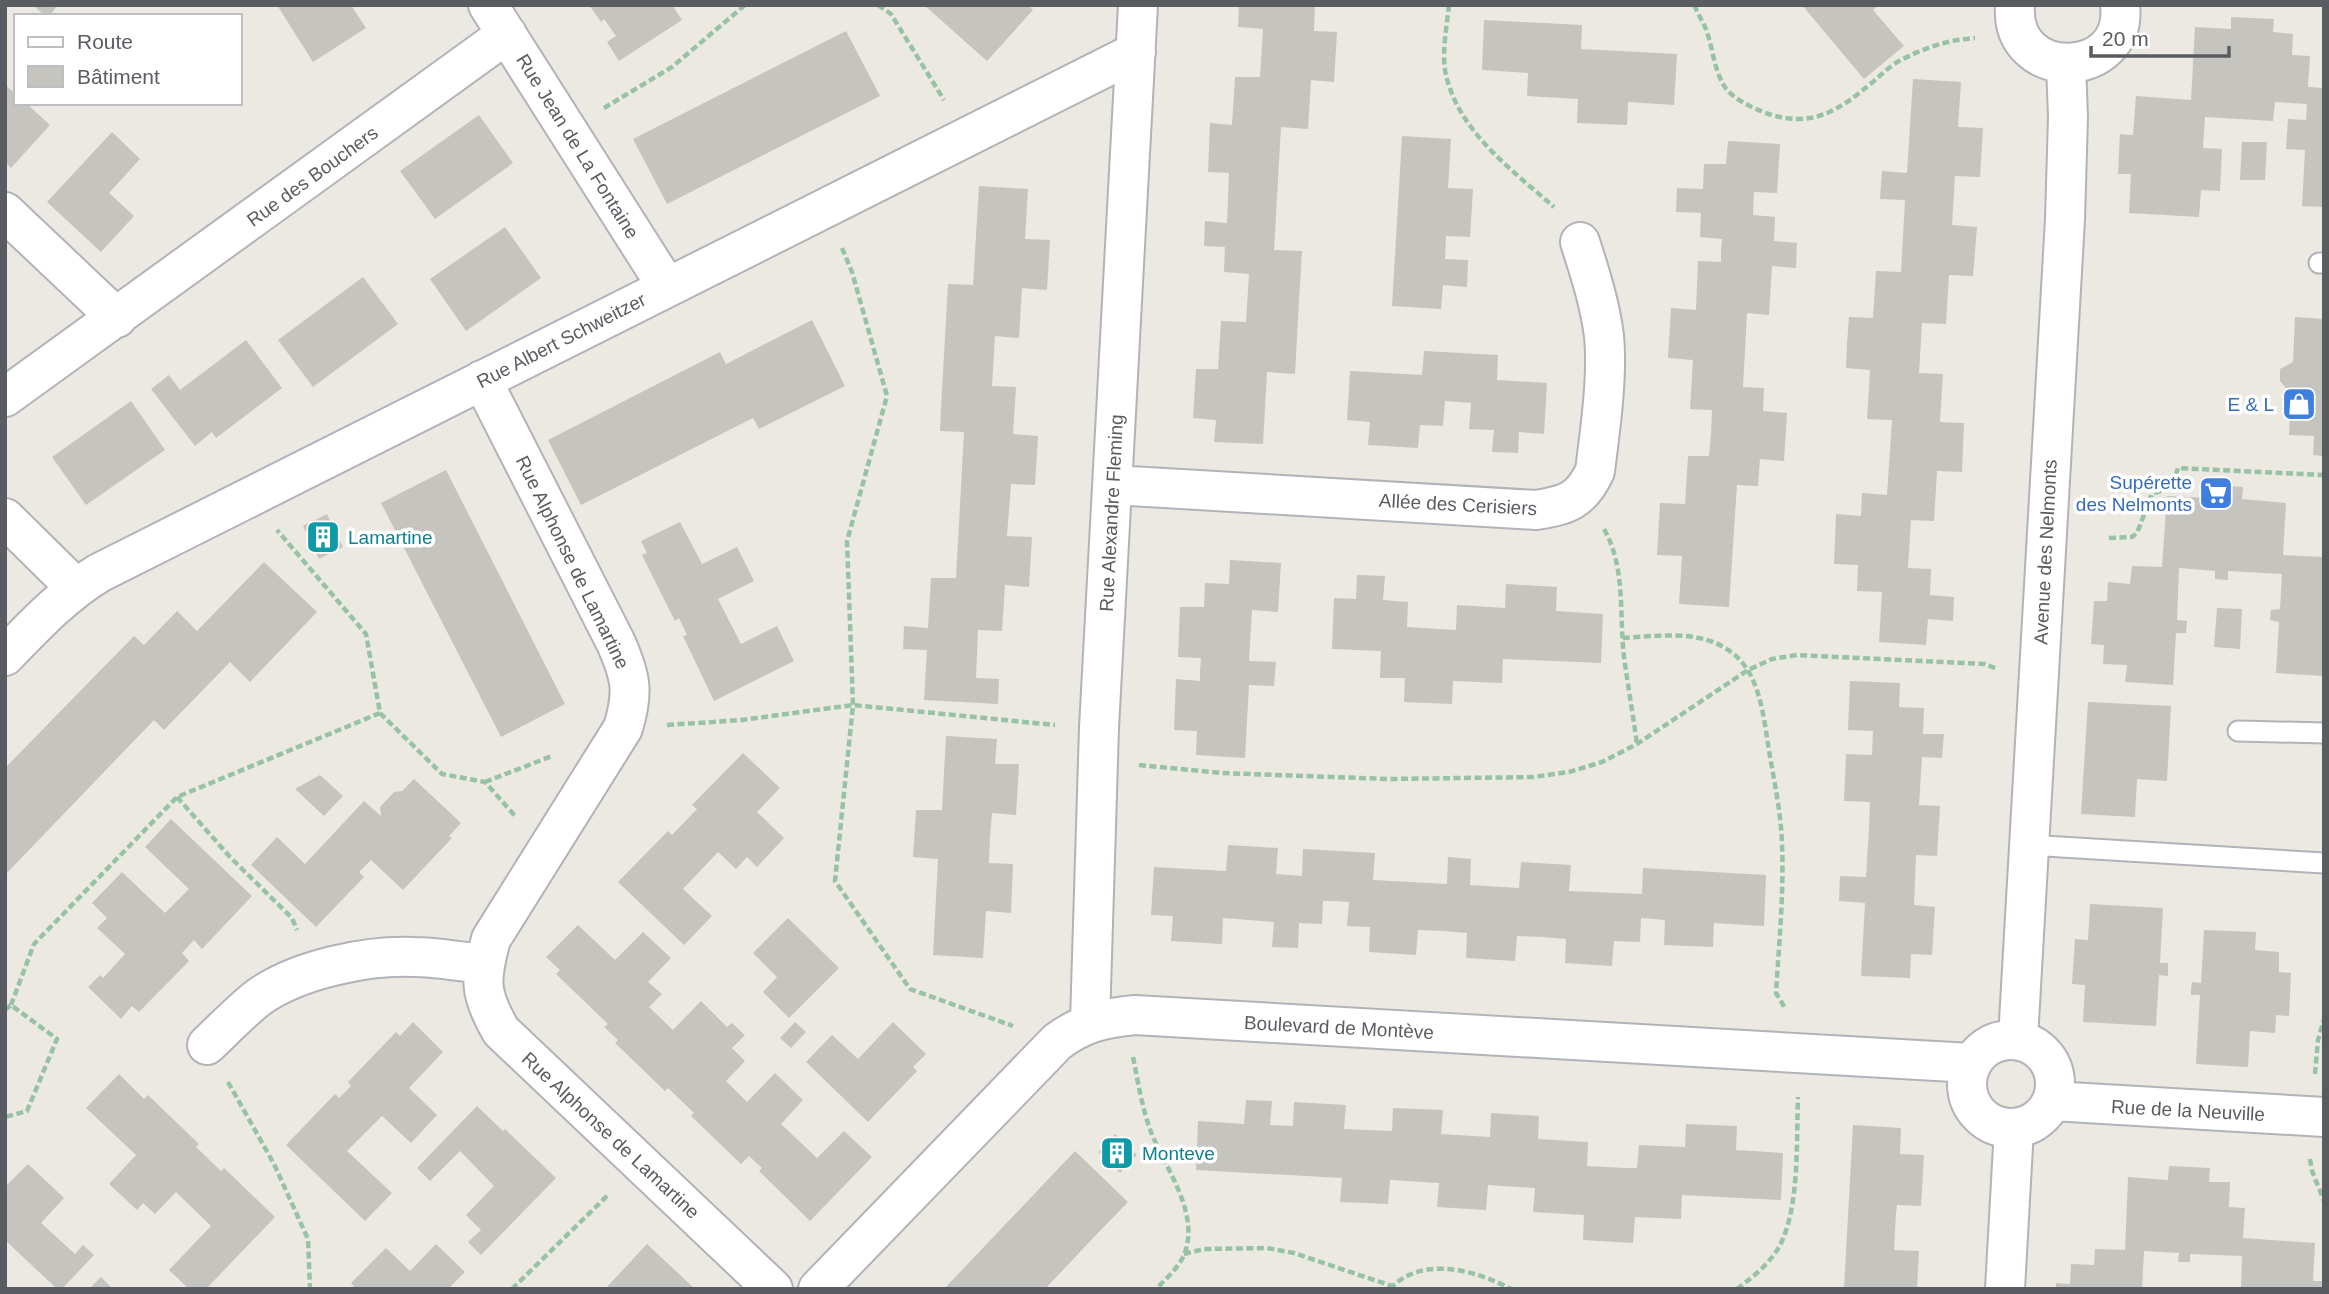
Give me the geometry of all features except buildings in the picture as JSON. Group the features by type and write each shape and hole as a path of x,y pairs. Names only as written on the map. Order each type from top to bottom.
{"street":[{"name":"Rue Alexandre Fleming","path":"1090,1022 1099,728 1138,5"},
{"path":"2019,23 2035,53 2066,65 2097,55 2110,44 2117,30 2120,5"},
{"name":"Rue Jean de La Fontaine","path":"498,20 667,287"},
{"name":"Rue des Bouchers","path":"5,397 117,318 498,20"},
{"name":"Rue Albert Schweitzer","path":"5,656 75,587 138,552 1136,52"},
{"name":"Avenue des Nelmonts","path":"2018,1040 2067,174 2066,65"},
{"path":"5,212 117,318"},
{"path":"1578,497 1589,485 1595,471 1604,339 1600,307 1580,242"},
{"name":"Rue Alphonse de Lamartine","path":"482,380 628,669 631,688 623,728 491,939 484,964 482,987 489,1010 501,1031 773,1289"},
{"name":"Allée des Cerisiers","path":"1113,485 1536,510 1561,506 1578,497"},
{"path":"5,518 75,587"},
{"path":"208,1045 258,998 313,972 365,960 394,957 484,964"},
{"name":"Boulevard de Montève","path":"818,1289 1057,1042 1090,1022 1135,1015 1971,1063"},
{"path":"2004,1039 2018,1040 2042,1051 2055,1075 2055,1088 2052,1101 2037,1120 2014,1128 2001,1127 1988,1122 1970,1102 1966,1076 1979,1052 2004,1039"},
{"name":"Rue de la Neuville","path":"2052,1101 2324,1117"},
{"path":"2005,1289 2014,1128"}],"lane":[{"path":"2238,731 2324,733"},
{"path":"2028,845 2324,863"}],"path":[{"path":"568,130 672,67 745,5"},
{"path":"878,5 891,14 931,77 964,138"},
{"path":"1449,5 1444,67 1452,95 1481,141 1558,209 1580,242"},
{"path":"1694,5 1706,29 1718,72 1727,90 1749,106 1774,116 1809,120 1846,104 1896,63 1930,46 1955,39 1985,37 2019,23"},
{"path":"824,208 852,272 887,396 847,541 853,705 835,881 910,989 1057,1042"},
{"path":"2109,538 2132,537 2137,533 2151,494 2172,487 2178,468 2324,475"},
{"path":"248,497 366,634 380,713 442,774 485,782 560,753"},
{"path":"1578,497 1597,516 1611,542 1621,587 1623,638 1637,744"},
{"path":"1623,638 1679,635 1707,640 1729,650 1748,670 1763,714 1780,818 1782,887 1776,993 1783,1007 1793,1012"},
{"path":"623,728 743,720 853,705 1099,728 1134,765 1222,774 1485,779 1545,776 1602,762 1637,744 1748,670 1772,659 1797,655 1985,664 2037,685"},
{"path":"5,1010 11,1005 34,944 177,797 380,713"},
{"path":"485,782 546,850"},
{"path":"177,797 230,857 292,918 313,972"},
{"path":"5,1117 27,1111 57,1039 11,1005"},
{"path":"1135,1015 1132,1054 1139,1087 1150,1131 1183,1207 1188,1236 1184,1254 1177,1267 1156,1289"},
{"path":"208,1045 274,1164 308,1239 310,1289"},
{"path":"1737,1289 1774,1255 1786,1234 1793,1195 1799,1086"},
{"path":"512,1289 640,1163"},
{"path":"1184,1254 1215,1248 1267,1248 1294,1253 1391,1287 1408,1274 1424,1268 1475,1274 1496,1280 1511,1289"}],"place":[{"name":"E & L","path":"2299,404"},
{"name":"Supérette des Nelmonts","path":"2216,493"},
{"name":"Lamartine","path":"323,537"},
{"name":"Monteve","path":"1117,1153"}]}
